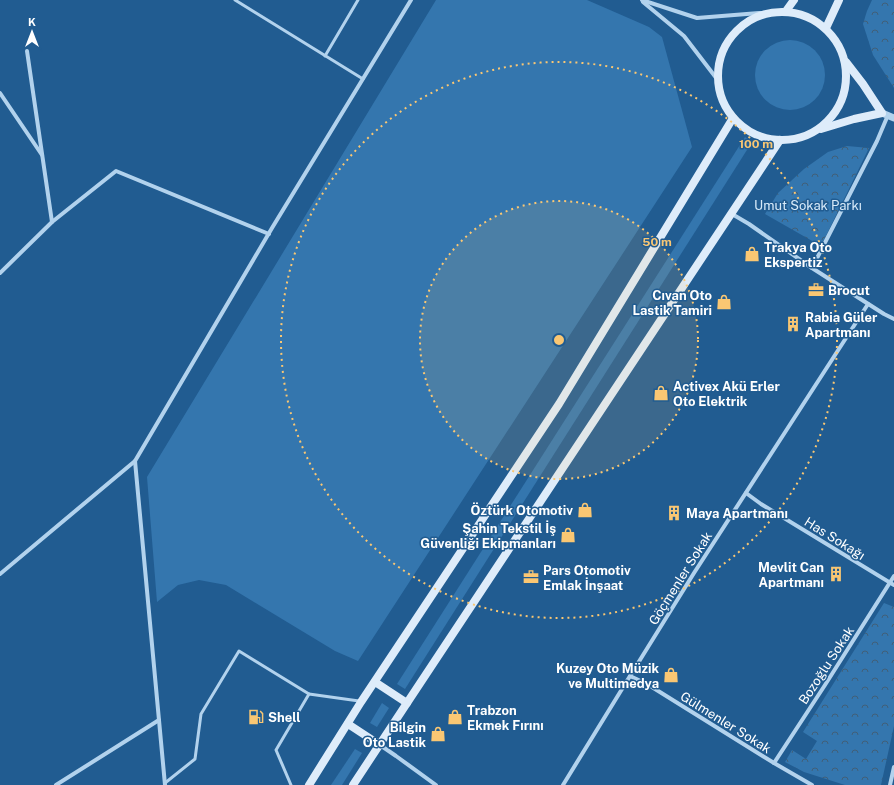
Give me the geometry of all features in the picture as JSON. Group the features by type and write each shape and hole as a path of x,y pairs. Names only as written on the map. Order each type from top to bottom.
{"main road":[{"path":"786,11 794,0"},
{"path":"826,28 839,0"},
{"path":"786,11 808,16 826,28 838,43 846,62 888,115 854,119 818,130 800,138 780,140 761,137 746,129 733,118 721,100 717,79 720,57 729,38 744,22 764,13 786,11"},
{"path":"818,130 832,117 842,100 847,81 846,62"},
{"path":"309,785 361,702 559,404 733,118"},
{"path":"354,785 780,140"},
{"path":"375,682 407,703"},
{"path":"348,724 380,745"}],"street":[{"path":"0,574 135,461 269,234 411,0"},
{"path":"642,0 697,18 764,13"},
{"path":"642,0 684,36 717,79"},
{"path":"27,51 52,222"},
{"path":"0,93 43,157"},
{"path":"812,268 877,141 888,115"},
{"path":"0,273 52,222 116,171 269,234"},
{"path":"732,214 749,224 812,268 894,319"},
{"name":"Göçmenler Sokak","path":"564,785 694,573 868,304"},
{"path":"135,461 165,784"},
{"name":"Has Sokağı","path":"746,493 892,584"},
{"name":"Bozoğlu Sokak","path":"774,763 892,584 894,576"},
{"name":"Gülmenler Sokak","path":"630,676 653,688 812,785"},
{"path":"56,785 159,720"},
{"path":"380,745 436,785"},
{"path":"890,785 894,767"}],"lane":[{"path":"235,0 363,79"},
{"path":"325,56 358,0"},
{"path":"165,784 195,759 201,714 239,651 309,694 361,702"},
{"path":"291,785 276,750 309,694"}],"green space":[{"path":"436,0 587,0 649,27 662,37 692,147 358,661 335,651 226,585 199,580 178,585 157,602 147,477"},
{"path":"872,0 894,0 894,88 873,55 863,24"},
{"path":"790,40 803,43 815,50 822,62 825,75 822,88 815,100 803,107 790,110 777,107 765,100 758,88 755,75 758,62 765,50 777,43"},
{"path":"745,137 752,142 405,689 397,684"},
{"name":"Umut Sokak Parkı","path":"847,146 869,148 821,246 765,214 778,193 804,169 828,152"},
{"path":"884,603 894,607 894,726 881,785 845,785 804,772 785,762 792,750 806,759 817,741 803,732"},
{"path":"382,703 389,708 377,727 370,723"},
{"path":"355,749 362,753 342,785 331,785"}],"place":[{"name":"Trakya Oto Ekspertiz","path":"752,254"},
{"name":"Brocut","path":"816,290"},
{"name":"Cıvan Oto Lastik Tamiri","path":"724,302"},
{"name":"Rabia Güler Apartmanı","path":"793,324"},
{"name":"Activex Akü Erler Oto Elektrik","path":"661,393"},
{"name":"Öztürk Otomotiv","path":"585,510"},
{"name":"Maya Apartmanı","path":"674,513"},
{"name":"Şahin Tekstil İş Güvenliği Ekipmanları","path":"568,535"},
{"name":"Mevlit Can Apartmanı","path":"836,574"},
{"name":"Pars Otomotiv Emlak İnşaat","path":"531,577"},
{"name":"Kuzey Oto Müzik ve Multimedya","path":"671,675"},
{"name":"Shell","path":"256,717"},
{"name":"Trabzon Ekmek Fırını","path":"455,717"},
{"name":"Bilgin Oto Lastik","path":"438,734"}]}
